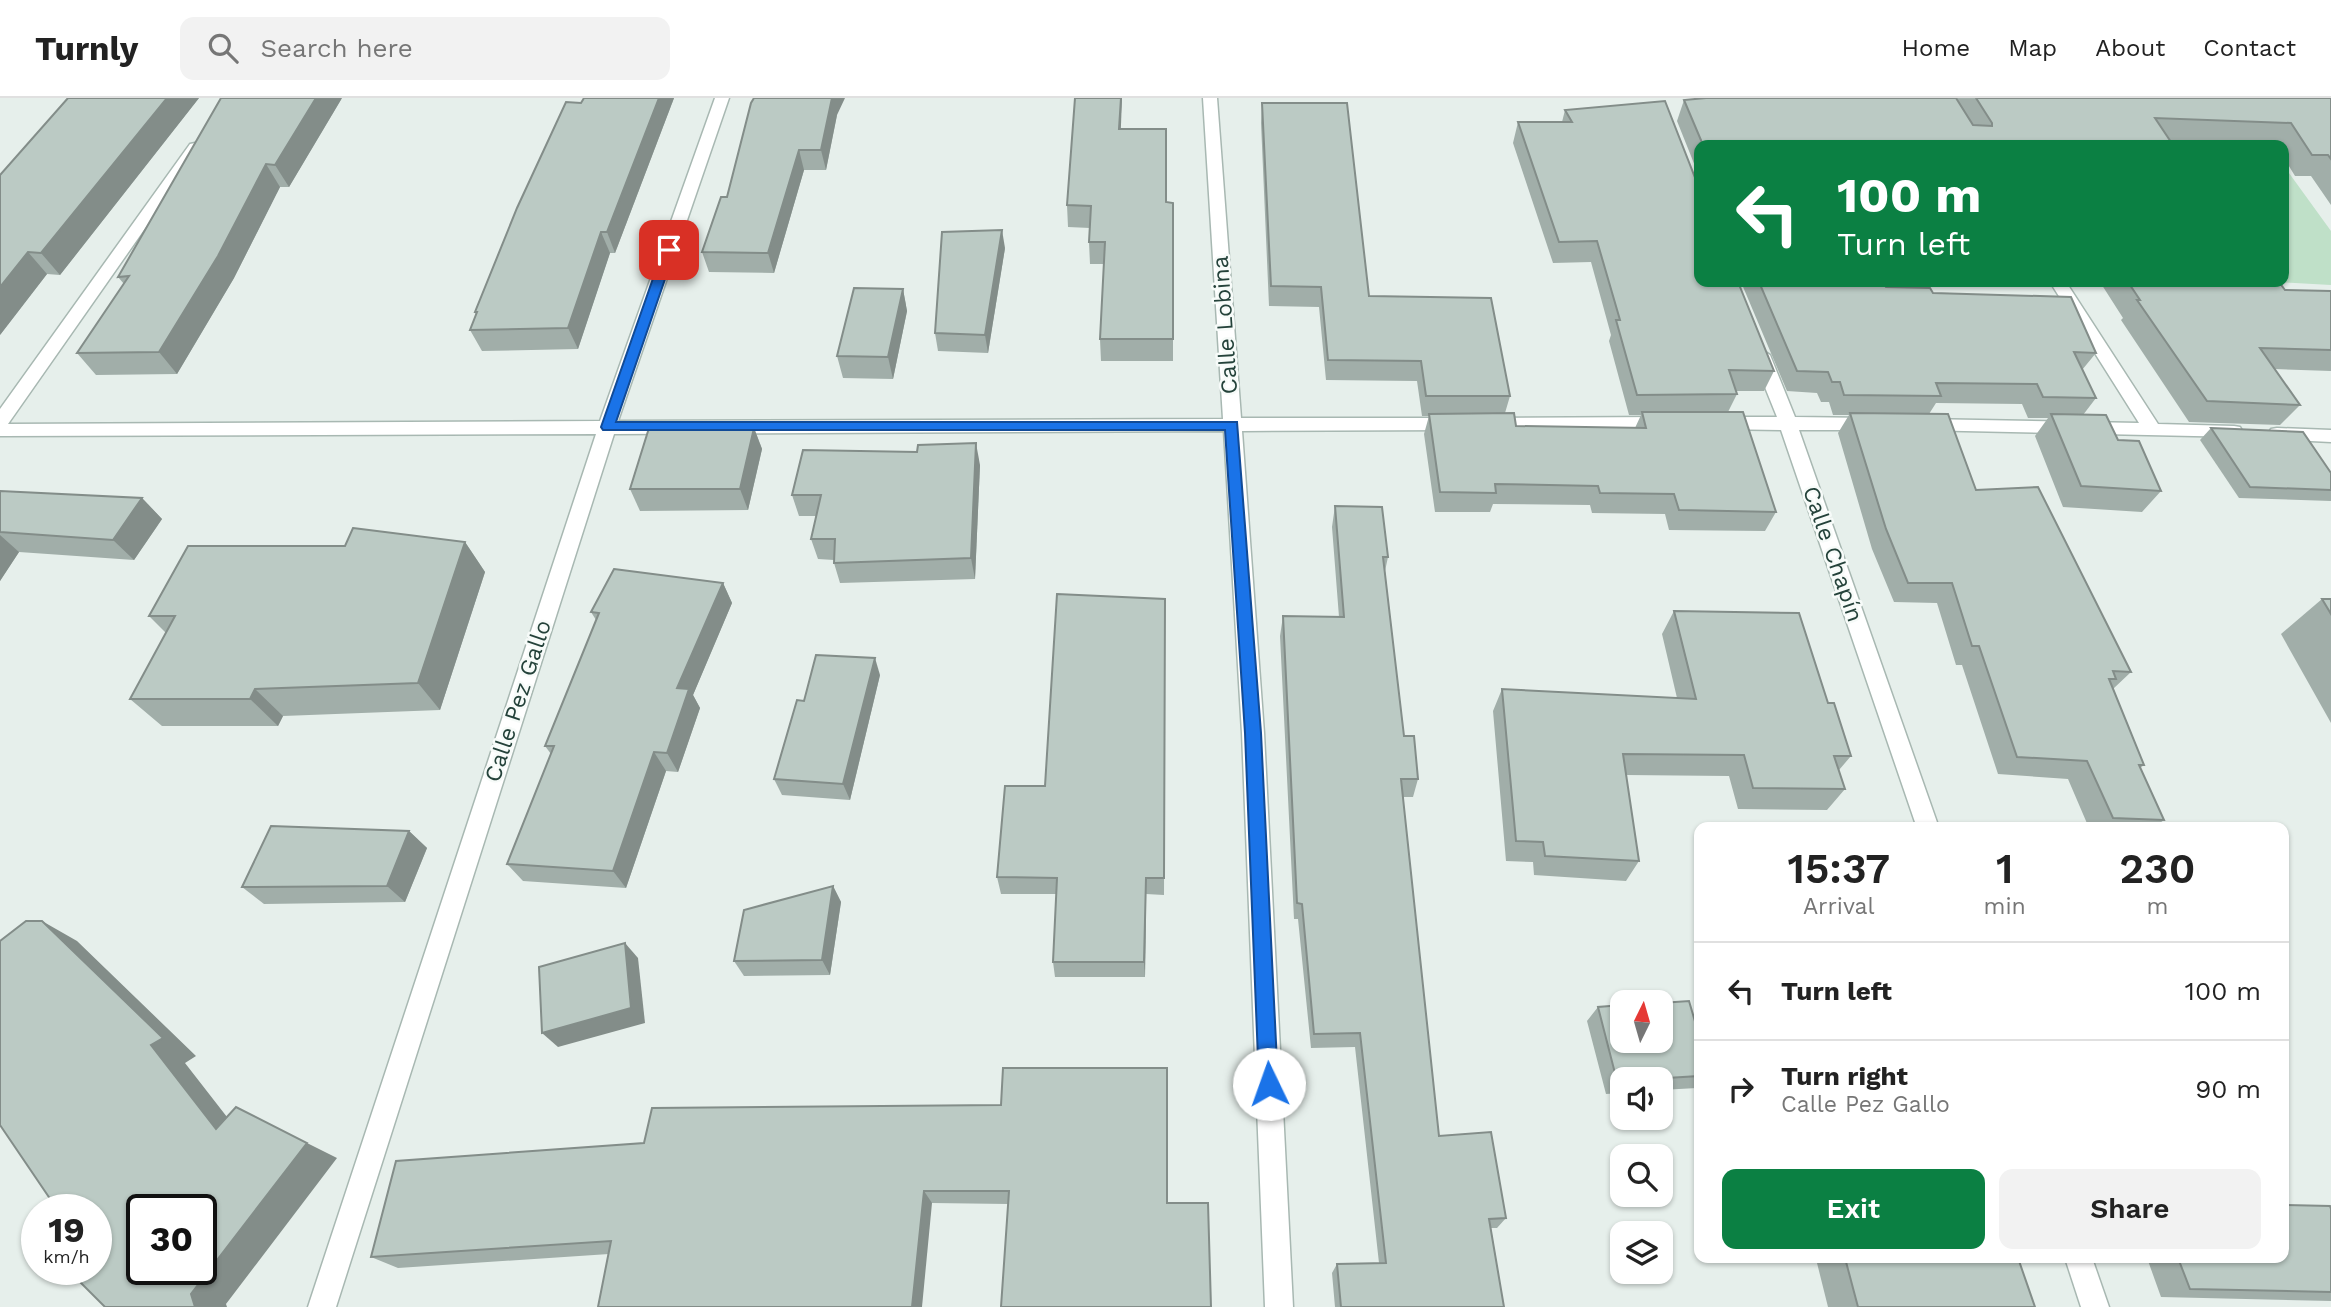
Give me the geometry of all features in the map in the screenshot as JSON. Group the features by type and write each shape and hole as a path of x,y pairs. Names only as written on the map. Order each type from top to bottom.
{"street":[{"name":"Calle Pez Gallo","path":"322,1307 607,427 722,98"},
{"name":"Calle Lobina","path":"1210,98 1257,804 1279,1307"},
{"path":"0,422 207,132"},
{"path":"2061,287 2152,429"},
{"name":"Calle Chapín","path":"1752,333 1787,423 1926,822"},
{"path":"0,430 1676,423"},
{"path":"1704,423 1882,424"},
{"path":"1909,425 2152,429 2331,436"},
{"path":"2080,1263 2095,1307"}],"green space":[{"path":"2289,173 2331,231 2331,285 2289,283"}],"building":[{"path":"68,98 167,98 41,253 28,252 0,287 0,175"},
{"path":"221,98 316,98 275,165 266,164 218,256 159,352 77,353 129,276 118,277"},
{"path":"584,98 659,98 607,232 601,232 568,328 470,330 517,208 566,102 581,103"},
{"path":"754,98 832,98 821,150 799,150 768,253 702,252 721,197 727,197"},
{"path":"1075,98 1121,98 1119,129 1166,129 1166,202 1173,203 1173,339 1100,339 1105,242 1089,242 1091,206 1067,205"},
{"path":"1956,98 1973,125 1992,126 1976,98 2331,98 2331,159 2328,155 2312,155 2291,123 2155,118 2170,140 1701,140 1684,100"},
{"path":"1665,101 1694,175 1694,287 1740,287 1774,371 1729,370 1737,394 1637,395 1616,320 1620,320 1597,241 1559,242 1518,122 1572,122 1565,110"},
{"path":"1262,103 1347,103 1369,296 1491,298 1510,396 1426,396 1421,361 1328,360 1321,287 1271,286"},
{"path":"1002,230 985,335 935,333 942,232"},
{"path":"1761,287 1930,288 1933,293 2071,297 2096,353 2074,352 2096,398 2043,397 2037,384 1936,383 1941,396 1844,395 1840,382 1832,382 1828,372 1797,371"},
{"path":"2131,287 2283,287 2285,290 2331,291 2331,350 2260,348 2300,405 2207,401 2137,300 2140,300"},
{"path":"854,288 903,289 888,357 837,356"},
{"path":"1642,412 1743,412 1776,512 1679,510 1674,494 1600,493 1598,486 1495,484 1496,493 1440,492 1429,414 1514,413 1516,426 1646,428"},
{"path":"1850,413 1948,414 1976,490 2038,487 2131,672 2113,671 2116,679 2109,679 2144,765 2139,765 2164,820 2113,818 2087,761 2017,757 1979,646 1972,646 1952,583 1908,583 1886,529"},
{"path":"2051,414 2106,415 2118,440 2139,441 2161,491 2081,486"},
{"path":"649,428 754,428 740,489 630,489"},
{"path":"2211,428 2303,432 2331,473 2331,490 2250,487"},
{"path":"976,443 971,558 834,563 835,539 811,539 821,495 792,495 803,450 917,452 918,445"},
{"path":"0,491 142,498 113,540 0,532"},
{"path":"1335,506 1382,507 1388,557 1383,557 1404,736 1414,736 1418,779 1401,779 1439,1136 1491,1132 1506,1218 1489,1219 1504,1307 1341,1307 1337,1264 1386,1263 1360,1033 1314,1034 1302,904 1297,903 1283,616 1344,617"},
{"path":"353,528 465,542 418,683 255,689 250,699 130,699 175,616 149,616 188,546 345,546"},
{"path":"614,569 723,583 677,688 689,689 667,753 654,752 613,871 507,864 554,746 545,746 599,613 591,612"},
{"path":"1057,594 1165,599 1164,878 1146,878 1144,962 1053,962 1057,878 997,877 1005,786 1045,786"},
{"path":"2322,599 2331,599 2331,614"},
{"path":"1674,611 1799,613 1828,703 1834,703 1851,756 1834,756 1845,789 1753,788 1744,755 1623,754 1639,861 1545,856 1543,842 1516,841 1502,689 1696,699"},
{"path":"816,655 875,658 843,784 774,779 797,700 804,701"},
{"path":"271,826 409,831 387,886 242,887"},
{"path":"833,886 822,960 734,961 744,910"},
{"path":"26,921 42,921 163,1038 151,1045 216,1129 236,1107 307,1143 217,1260 217,1194 126,1194 126,1285 198,1285 191,1294 195,1307 105,1307 83,1285 112,1285 112,1194 47,1194 0,1125 0,941"},
{"path":"625,943 631,1008 542,1033 539,967"},
{"path":"1689,1001 1694,1018 1694,1076 1673,1078 1673,1067 1613,1067 1610,1054 1673,1054 1673,1002"},
{"path":"1610,1006 1610,1054 1598,1007"},
{"path":"1003,1068 1167,1068 1167,1203 1208,1203 1211,1307 1001,1307 1009,1191 924,1191 912,1307 598,1307 611,1241 371,1257 396,1161 644,1143 652,1108 1001,1105"},
{"path":"2289,1205 2330,1206 2331,1292 2190,1289 2180,1263 2289,1263"},
{"path":"1846,1263 2020,1263 2035,1307 1858,1307"}],"route":[{"path":"669,250 607,427 1232,426 1253,733 1269,1084"}]}
